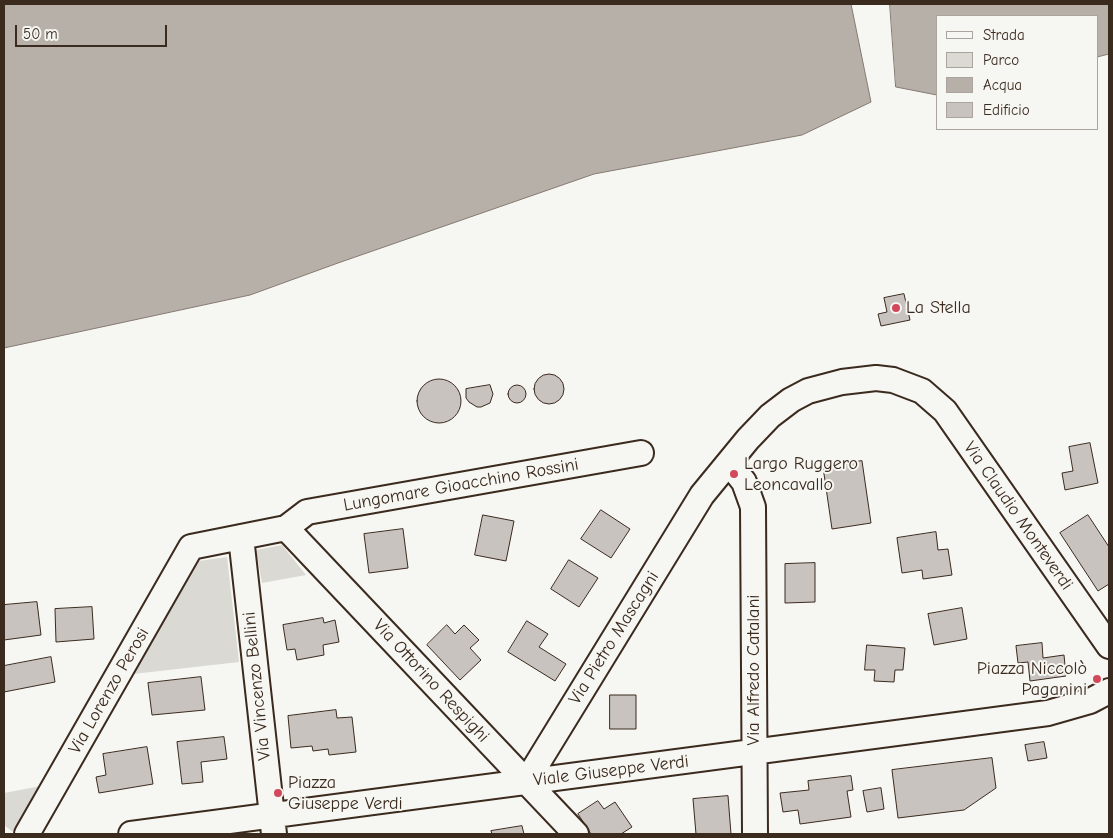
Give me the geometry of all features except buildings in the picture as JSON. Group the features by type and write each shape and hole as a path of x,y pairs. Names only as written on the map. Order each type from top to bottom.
{"street":[{"name":"Via Claudio Monteverdi","path":"729,463 770,416 791,400 808,391 824,386 876,378 894,380 922,391 944,411 1109,646"},
{"name":"Lungomare Gioacchino Rossini","path":"286,528 307,512 641,453"},
{"name":"Via Pietro Mascagni","path":"526,782 702,495 729,463"},
{"name":"Via Alfredo Catalani","path":"729,463 744,482 753,507 754,834"},
{"path":"241,537 286,528"},
{"name":"Via Ottorino Respighi","path":"286,528 576,834"},
{"name":"Via Lorenzo Perosi","path":"27,834 191,547 241,537"},
{"name":"Via Vincenzo Bellini","path":"241,537 273,825"},
{"name":"Viale Giuseppe Verdi","path":"131,834 273,825 526,782 1048,713 1099,696"}],"green space":[{"path":"282,545 306,575 262,583 256,550"},
{"path":"227,557 239,662 133,674 199,561"},
{"path":"41,786 13,832 4,825 4,793"}],"water":[{"path":"4,4 851,4 871,102 802,135 594,174 250,295 4,348"},
{"path":"890,4 1109,4 1109,54 1098,57 1098,15 936,15 936,95 896,87"}],"place":[{"name":"La Stella","path":"896,308"},
{"name":"Largo Ruggero Leoncavallo","path":"734,474"},
{"name":"Piazza Niccolò Paganini","path":"1097,679"},
{"name":"Piazza Giuseppe Verdi","path":"278,793"}]}
